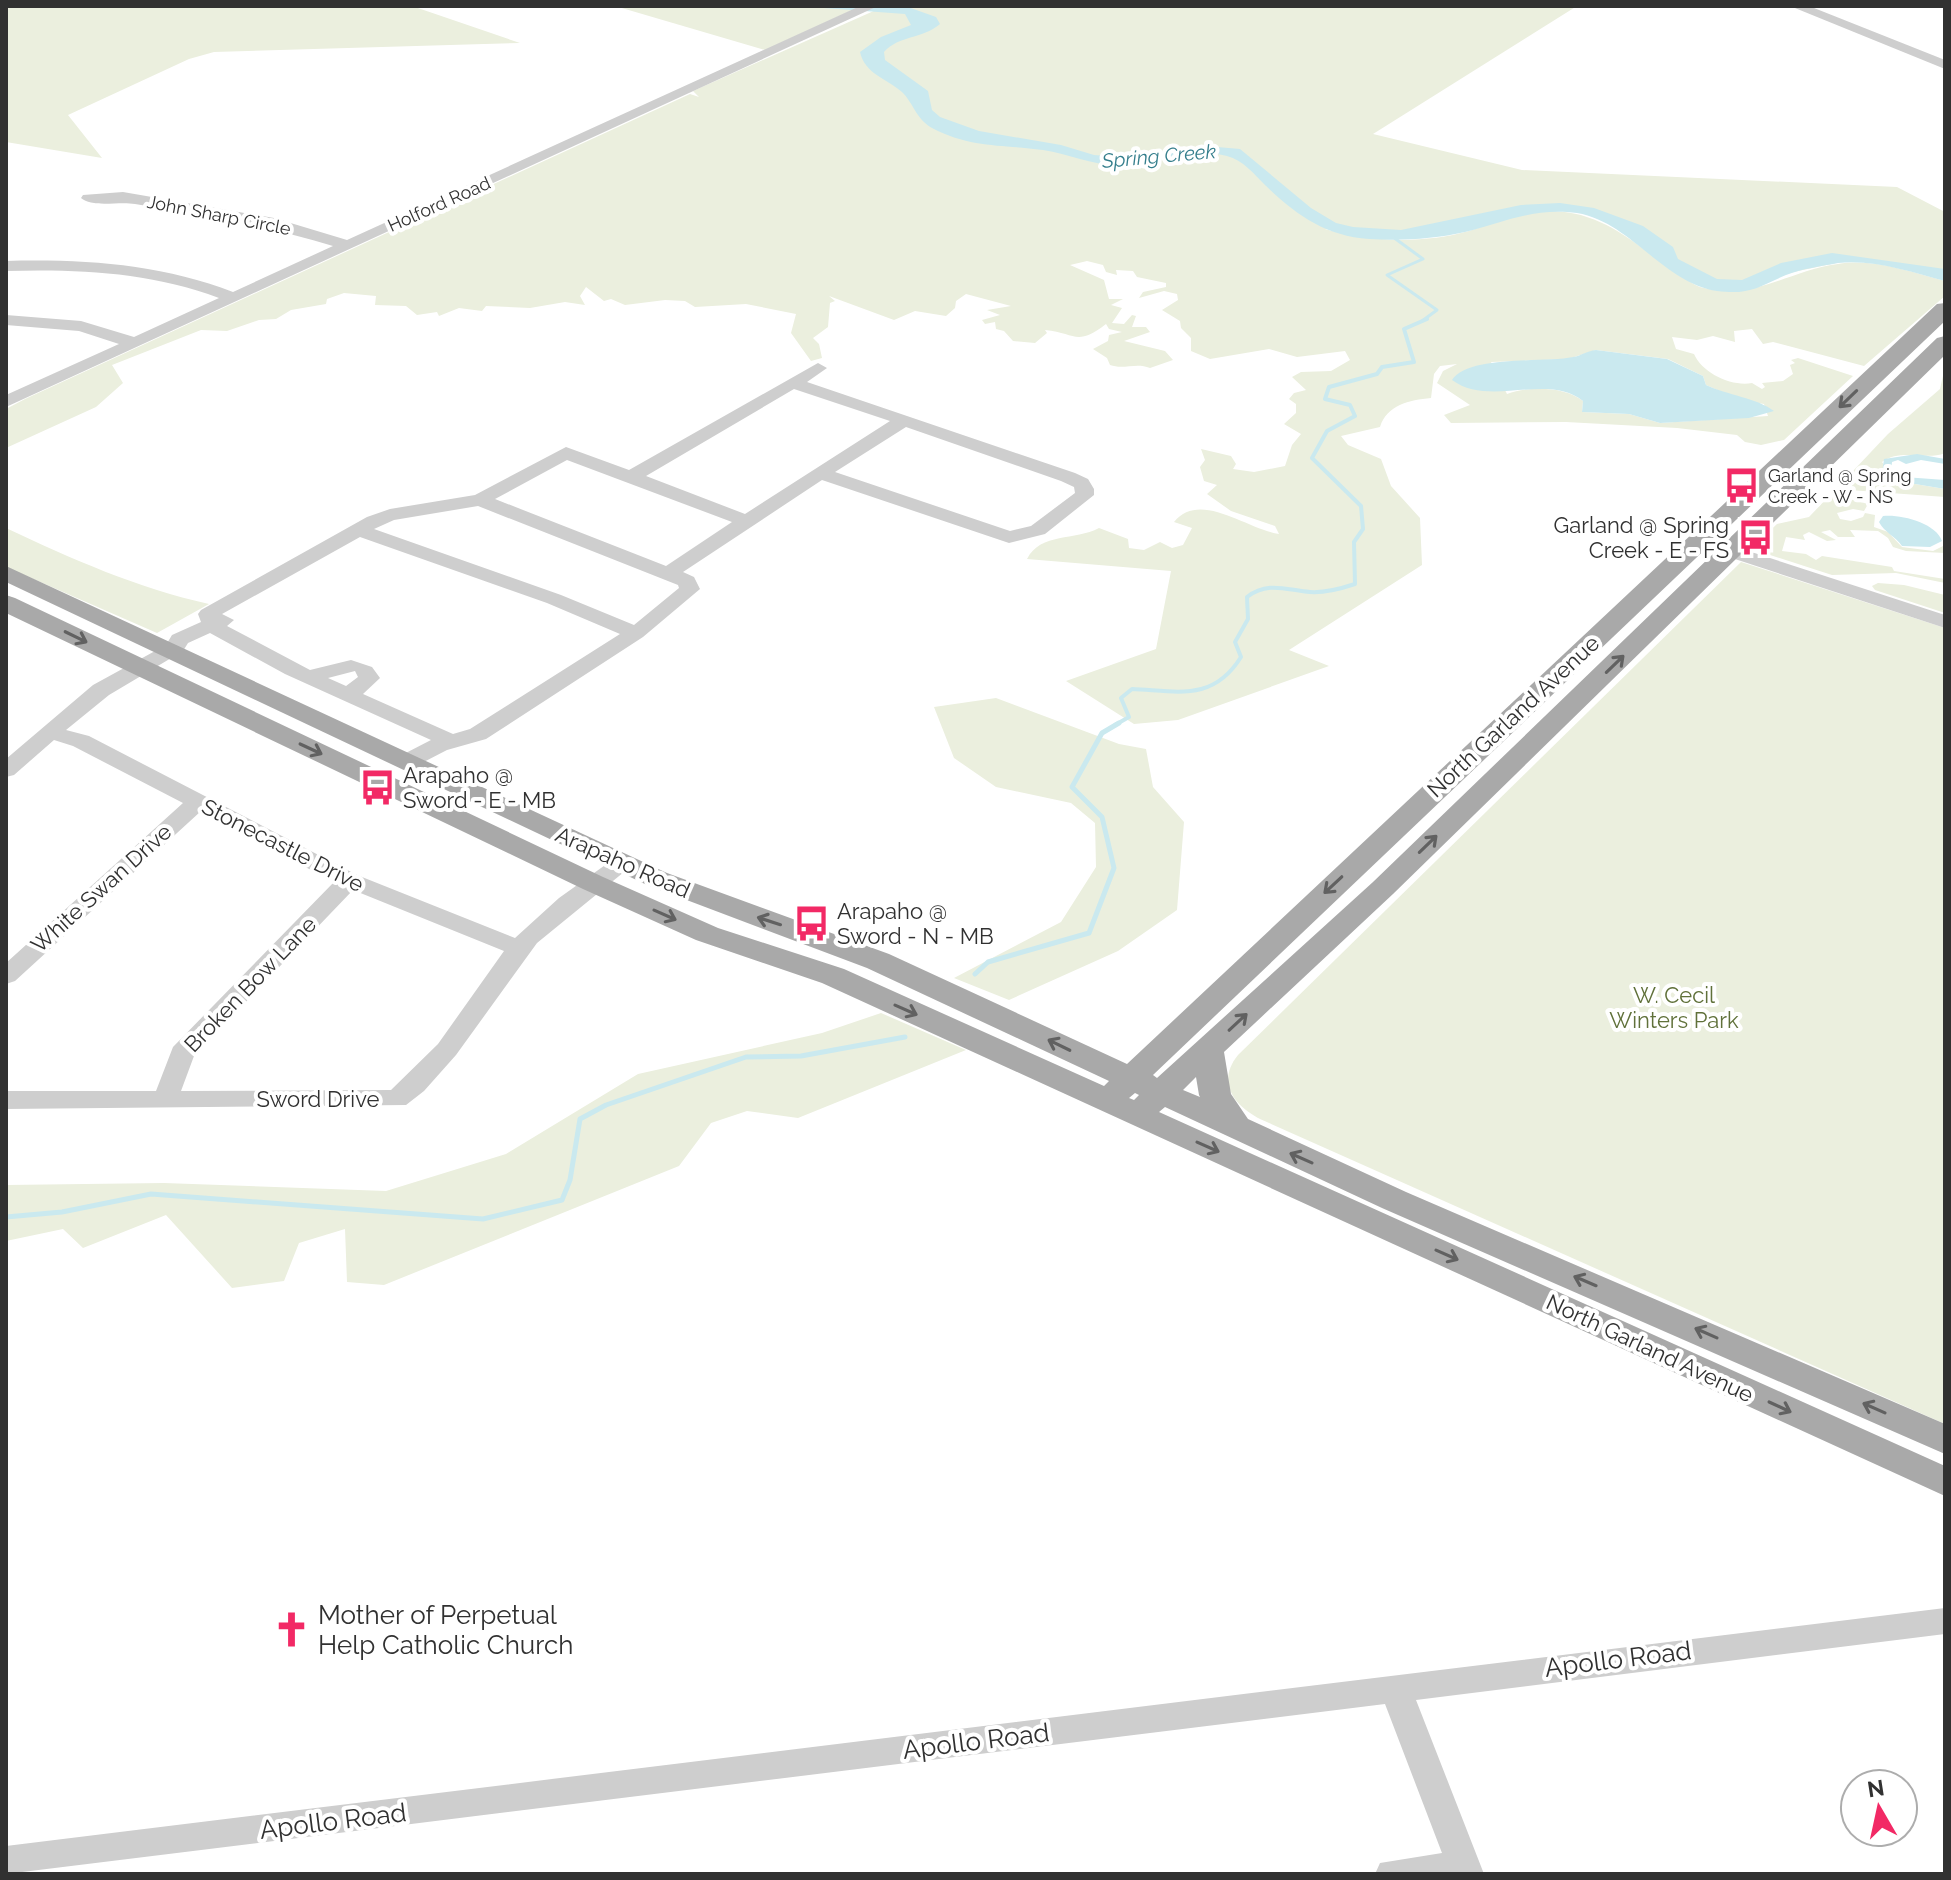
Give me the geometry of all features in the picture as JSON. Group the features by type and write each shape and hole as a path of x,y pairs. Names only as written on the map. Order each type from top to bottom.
{"main road":[{"name":"North Garland Avenue","path":"1945,309 1118,1090 1385,1211 1653,1310 1945,1440"},
{"name":"North Garland Avenue","path":"1148,1104 1383,888 1940,348"},
{"name":"Arapaho Road","path":"6,573 623,863 731,909 878,961 1118,1090"},
{"name":"Arapaho Road","path":"6,603 593,883 707,934 833,976 1118,1090"},
{"path":"1208,1050 1215,1095 1238,1129"},
{"name":"North Garland Avenue","path":"1148,1104 1238,1129 1385,1211 1633,1340 1945,1482"},
{"path":"1633,1340 1653,1310"}],"street":[{"name":"Holford Road","path":"6,402 871,6"},
{"path":"1797,6 1943,60"},
{"path":"1820,6 1943,60"},
{"name":"John Sharp Circle","path":"89,198 123,197 260,220 347,245"},
{"path":"6,266 78,266 139,272 200,285 233,298"},
{"path":"6,320 81,326 135,343"},
{"path":"631,477 818,368"},
{"path":"792,383 1068,477 1081,483 1084,495 1038,530 1009,537 820,473"},
{"path":"6,385 28,392"},
{"path":"670,572 904,420"},
{"path":"453,742 209,628 365,532 410,512 480,500 566,453 747,521"},
{"path":"408,761 439,745 478,734 636,633 690,589 687,581 670,572 480,500"},
{"path":"365,532 554,599 636,633"},
{"path":"1699,541 1945,622"},
{"path":"6,770 101,690 168,651"},
{"path":"309,677 358,668 369,678 348,695"},
{"name":"Stonecastle Drive","path":"52,733 81,741 349,880 518,948"},
{"name":"White Swan Drive","path":"6,976 197,802"},
{"name":"Sword Drive","path":"6,1100 397,1099 411,1090 446,1048 518,948 593,883 623,863"},
{"name":"Broken Bow Lane","path":"166,1098 182,1053 349,880"},
{"name":"Apollo Road","path":"27,1864 1395,1687 1945,1621"},
{"path":"1392,1874 1465,1869 1395,1687"}],"green space":[{"path":"6,6 412,6 520,43 214,52 189,59 68,115 102,158 6,142"},
{"path":"615,6 861,6 765,50"},
{"path":"885,6 1577,6 1373,134 1522,170 1897,187 1945,212 1945,274 1860,258 1723,287 1593,213 1542,205 1430,233 1325,229 1360,237 1415,240 1451,235 1509,218 1551,211 1586,217 1616,230 1704,288 1723,291 1756,288 1820,268 1865,263 1945,281 1945,296 1864,366 1773,342 1763,344 1752,329 1734,331 1735,342 1713,336 1697,340 1672,337 1676,349 1694,354 1711,373 1727,381 1752,383 1762,389 1765,387 1762,383 1783,381 1793,374 1790,365 1795,363 1791,360 1798,358 1853,376 1784,440 1761,445 1745,442 1737,435 1677,428 1566,422 1451,423 1444,415 1470,405 1437,383 1443,371 1457,364 1440,366 1434,374 1431,398 1400,405 1388,413 1380,427 1341,436 1348,445 1381,459 1391,486 1420,518 1422,565 1289,650 1329,666 1178,720 1134,724 1066,681 1156,649 1171,571 1027,559 1033,550 1050,541 1099,528 1128,539 1129,548 1144,550 1160,542 1172,548 1183,545 1192,528 1174,522 1185,513 1197,510 1224,514 1279,534 1275,526 1231,511 1207,494 1217,485 1204,481 1200,467 1205,460 1201,449 1231,456 1236,464 1233,469 1254,472 1285,466 1292,445 1301,434 1284,424 1296,413 1296,404 1289,399 1294,393 1306,390 1292,377 1301,372 1331,371 1350,360 1345,351 1297,357 1269,349 1210,359 1191,351 1191,338 1181,328 1180,321 1162,310 1178,300 1177,294 1164,291 1139,298 1143,292 1166,287 1166,283 1137,277 1133,271 1116,270 1117,275 1106,272 1103,265 1087,261 1070,265 1104,280 1109,299 1123,299 1111,305 1122,308 1112,323 1124,324 1132,315 1136,316 1132,327 1146,327 1150,332 1124,341 1165,351 1173,360 1150,368 1110,365 1107,358 1093,349 1108,341 1109,335 1122,332 1109,329 1106,324 1082,337 1045,330 1047,333 1035,343 1013,341 1004,331 996,329 995,322 985,324 982,320 1000,315 987,310 1011,306 966,294 956,301 955,308 946,316 915,311 894,320 829,296 835,301 830,303 828,327 813,338 819,344 822,358 811,361 791,333 796,314 746,304 695,307 685,301 665,300 625,305 611,299 604,301 586,287 580,296 585,305 565,302 530,308 486,306 482,311 459,308 439,316 437,312 417,315 406,306 375,305 376,296 344,293 327,299 326,304 291,310 276,319 259,320 227,331 201,330 112,365 123,383 96,407 6,448 6,409 25,399 690,94 699,97 693,91","holes":["1596,350 1668,359 1703,376 1706,385 1740,400 1764,404 1768,416 1660,423 1629,414 1582,412 1583,401 1566,392 1536,389 1507,394 1491,362 1568,359"]},
{"path":"1945,367 1945,453 1897,456 1882,462 1897,481 1945,489 1945,497 1836,489 1888,434 1940,389"},
{"path":"1831,494 1868,504 1864,511 1853,509 1837,513 1840,519 1851,521 1863,517 1865,513 1875,515 1874,527 1888,532 1902,547 1933,551 1945,545 1945,553 1906,551 1893,547 1888,538 1878,531 1850,530 1855,537 1838,537 1830,530 1821,532 1836,540 1827,541 1809,532 1803,535 1805,540 1786,537 1782,551 1806,554 1816,560 1822,556 1892,567 1894,571 1945,579 1945,583 1896,573 1832,575 1764,553 1757,543 1777,524 1809,517"},
{"path":"6,528 131,581 209,604 157,633 6,567"},
{"name":"W. Cecil Winters Park","path":"1741,562 1945,628 1945,1424 1260,1119 1242,1107 1228,1084 1228,1075 1238,1055"},
{"path":"1878,583 1904,585 1945,595 1945,613 1875,590 1872,586"},
{"path":"996,698 1119,744 1146,749 1153,787 1184,822 1177,910 1118,951 1009,1000 954,978 1061,922 1096,867 1095,823 1071,803 996,787 954,758 934,707"},
{"path":"881,1013 966,1050 798,1118 747,1111 711,1123 679,1166 384,1285 347,1282 345,1229 299,1243 284,1281 232,1288 166,1215 83,1248 63,1229 6,1241 6,1185 164,1183 386,1191 506,1154 638,1074 822,1033"}],"water":[{"name":"Spring Creek","path":"797,6 905,6 936,17 940,24 933,29 897,43 884,52 885,60 928,91 932,110 940,117 979,131 1061,145 1094,155 1133,158 1206,146 1240,149 1311,208 1336,223 1401,230 1521,205 1560,203 1594,208 1643,226 1673,247 1678,259 1717,279 1742,280 1781,263 1832,253 1945,269 1945,281 1892,267 1851,262 1798,271 1746,291 1717,291 1680,277 1614,228 1577,213 1534,214 1430,238 1393,240 1353,237 1325,228 1299,214 1243,164 1227,156 1187,154 1110,165 1043,150 974,143 947,135 927,124 902,92 871,71 860,52 881,37 911,25 905,14"},
{"path":"1596,350 1667,359 1703,376 1706,385 1774,411 1749,418 1660,423 1629,414 1582,412 1583,401 1553,389 1484,391 1467,388 1452,380 1461,372 1490,363 1560,359"},
{"path":"1917,454 1945,459 1945,464 1921,460 1906,464 1898,460 1892,462 1891,471 1904,477 1945,480 1945,489 1897,481 1882,473 1884,459"},
{"path":"1883,516 1917,521 1933,529 1942,541 1930,547 1902,546 1881,526 1879,522"}],"waterway":[{"path":"1393,237 1423,259 1387,275 1437,310 1422,321"},
{"path":"1115,725 1129,717 1121,698 1132,689 1193,691 1219,681 1230,671 1241,657 1235,642 1248,619 1247,597 1255,592 1270,588 1321,592 1355,584 1354,542 1363,529 1361,506 1312,458 1327,431 1355,416 1350,405 1325,399 1329,387 1377,374 1382,367 1414,362 1404,329 1427,319"},
{"path":"975,974 988,962 1089,933 1114,868 1102,817 1072,787 1102,733 1119,723"},
{"path":"6,1217 62,1212 151,1194 483,1219 562,1200 570,1180 580,1119 606,1105 746,1057 801,1056 905,1037"}],"place":[{"name":"Garland @ Spring Creek - W - NS","path":"1742,485"},
{"name":"Garland @ Spring Creek - E - FS","path":"1755,538"},
{"name":"Arapaho @ Sword - E - MB","path":"377,788"},
{"name":"Arapaho @ Sword - N - MB","path":"811,924"},
{"name":"Mother of Perpetual Help Catholic Church","path":"292,1630"}]}
